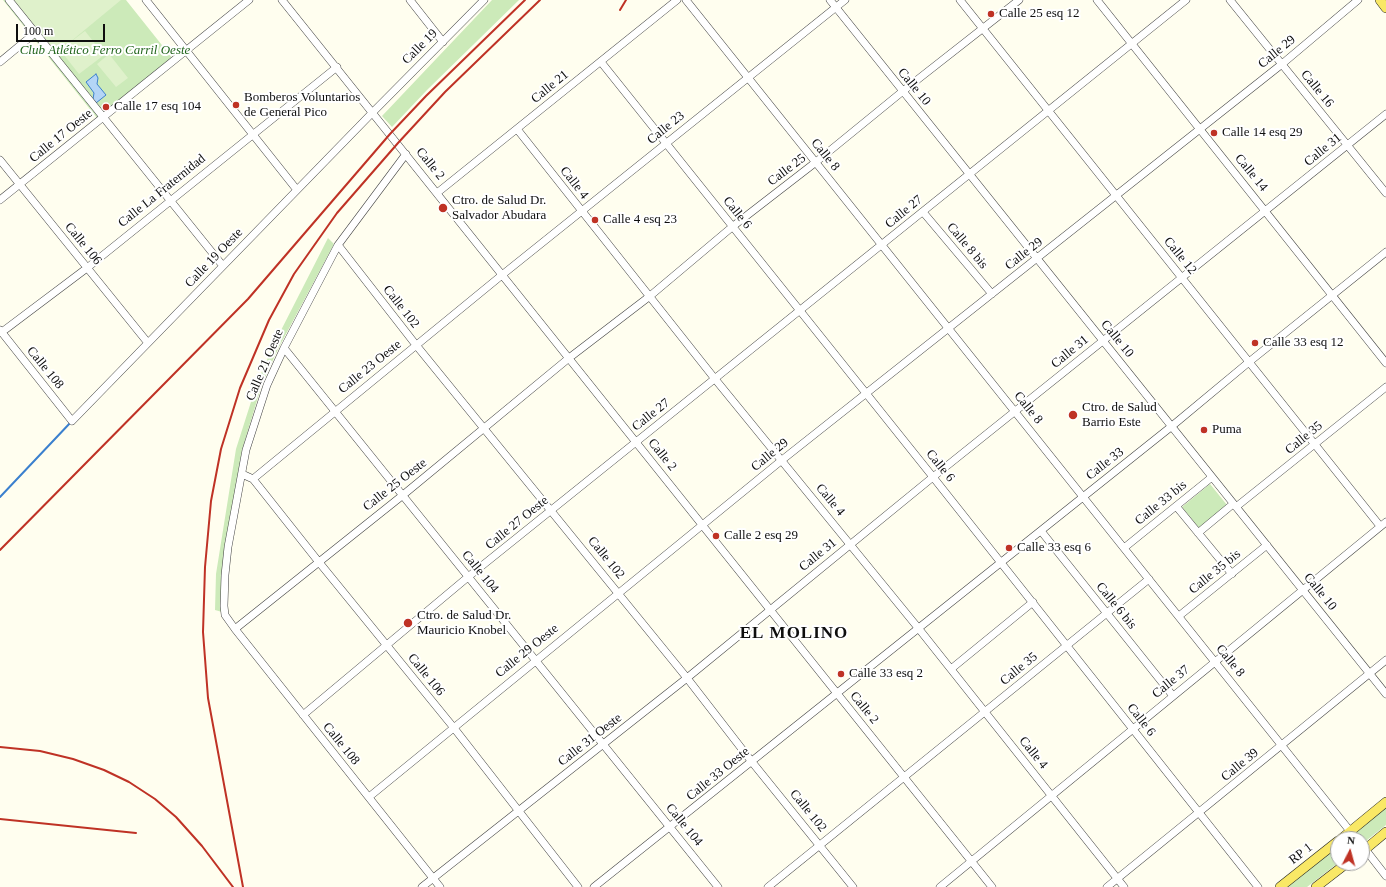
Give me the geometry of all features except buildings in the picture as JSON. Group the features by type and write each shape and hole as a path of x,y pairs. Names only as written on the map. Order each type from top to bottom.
{"main road":[{"path":"1380,0 1386,8"},
{"path":"1351,831 1386,802"},
{"path":"1370,845 1386,832"},
{"name":"RP 1","path":"1280,887 1330,847"},
{"path":"1316,887 1337,871"}],"street":[{"path":"9,0 223,266"},
{"path":"146,0 297,190"},
{"name":"Calle 17 Oeste","path":"0,200 249,0"},
{"name":"Calle 2","path":"282,0 992,887"},
{"path":"410,0 443,42"},
{"name":"Calle 19","path":"373,112 484,0"},
{"name":"Calle 21","path":"437,193 677,0"},
{"name":"Calle 8","path":"686,0 1084,496 1349,831"},
{"name":"Calle 10","path":"830,0 1386,694"},
{"name":"Calle 23","path":"502,274 845,0"},
{"name":"Calle 12","path":"960,0 1315,444 1383,524"},
{"name":"Calle 25","path":"569,358 650,296 732,227 816,162 902,91 1019,0"},
{"name":"Calle 14","path":"1097,0 1199,129 1267,211 1386,362"},
{"name":"Calle 27","path":"636,442 1186,0"},
{"name":"Calle 16","path":"1230,0 1386,193"},
{"name":"Calle 29","path":"703,525 782,460 1282,64 1358,0"},
{"path":"0,62 36,33"},
{"name":"Calle 6","path":"601,62 1033,602 1258,887"},
{"name":"Calle La Fraternidad","path":"1,331 87,268 337,67"},
{"name":"Calle 19 Oeste","path":"72,421 373,112"},
{"name":"Calle 31","path":"770,609 1386,114"},
{"name":"Calle 4","path":"517,129 715,379 851,543 1124,887"},
{"name":"Calle 21 Oeste","path":"226,614 224,606 225,575 246,450 267,385 284,348 338,245 406,154"},
{"name":"Calle 106","path":"0,160 148,343"},
{"name":"Calle 8 bis","path":"923,212 992,294"},
{"name":"Calle 102","path":"338,245 416,345 688,678 752,762 853,887"},
{"name":"Calle 33","path":"838,694 1386,252"},
{"name":"Calle 23 Oeste","path":"253,479 502,274"},
{"name":"Calle 108","path":"1,331 72,421"},
{"name":"Calle 104","path":"284,348 468,577 536,659 718,887"},
{"name":"Calle 25 Oeste","path":"235,629 318,561 403,495 569,358"},
{"name":"Calle 35","path":"1198,532 1315,444 1386,387"},
{"name":"Calle 27 Oeste","path":"303,714 468,577 636,442"},
{"path":"242,474 253,479"},
{"name":"Calle 33 bis","path":"1124,548 1212,477"},
{"name":"Calle 106","path":"253,479 386,646 454,728 578,887"},
{"path":"1176,506 1232,574"},
{"name":"Calle 37","path":"940,887 1051,794 1383,524"},
{"name":"Calle 29 Oeste","path":"368,797 618,592 703,525"},
{"name":"Calle 6 bis","path":"1041,531 1173,696"},
{"name":"Calle 35 bis","path":"1179,616 1267,545"},
{"name":"Calle 35","path":"768,887 1149,579"},
{"path":"951,669 1033,602"},
{"name":"Calle 31 Oeste","path":"422,887 688,678 770,609"},
{"name":"Calle 108","path":"226,614 235,629 440,887"},
{"name":"Calle 39","path":"1108,887 1386,660"},
{"name":"Calle 33 Oeste","path":"594,887 838,694"},
{"path":"1370,858 1386,876"}],"green space":[{"name":"Club Atlético Ferro Carril Oeste","path":"3,0 126,0 173,59 97,118"},
{"path":"7,0 121,0 64,47 85,31 104,55 79,74 60,50 48,51"},
{"path":"492,0 519,0 427,90 392,127 382,116"},
{"path":"109,54 128,78 116,87 97,64"},
{"path":"328,238 334,244 278,349 262,384 242,450 223,575 222,612 215,610 216,574 236,449 257,383 273,346"},
{"path":"1210,484 1227,505 1199,528 1182,507"},
{"path":"1386,806 1386,825 1370,838 1370,831 1355,831"},
{"path":"1330,851 1330,869 1307,887 1286,887"}],"water":[{"path":"96,74 98,78 97,84 106,95 96,103 93,99 94,93 86,82"}],"waterway":[{"path":"0,497 71,422"}],"railway":[{"path":"0,550 248,299 390,134 426,96 525,0"},
{"path":"243,887 208,698 203,632 205,567 211,501 221,449 240,388 269,320 294,274 337,213 445,92 540,0"},
{"path":"620,10 626,0"},
{"path":"0,747 40,751 73,759 104,770 129,782 155,799 176,817 202,846 233,887"},
{"path":"0,819 136,833"}],"place":[{"name":"Calle 25 esq 12","path":"991,14"},
{"name":"Bomberos Voluntarios de General Pico","path":"236,105"},
{"name":"Calle 17 esq 104","path":"106,107"},
{"name":"Calle 14 esq 29","path":"1214,133"},
{"name":"Ctro. de Salud Dr. Salvador Abudara","path":"443,208"},
{"name":"Calle 4 esq 23","path":"595,220"},
{"name":"Calle 33 esq 12","path":"1255,343"},
{"name":"Ctro. de Salud Barrio Este","path":"1073,415"},
{"name":"Puma","path":"1204,430"},
{"name":"Calle 2 esq 29","path":"716,536"},
{"name":"Calle 33 esq 6","path":"1009,548"},
{"name":"Ctro. de Salud Dr. Mauricio Knobel","path":"408,623"},
{"name":"Calle 33 esq 2","path":"841,674"}],"district":[{"name":"EL MOLINO","path":"794,634"}]}
